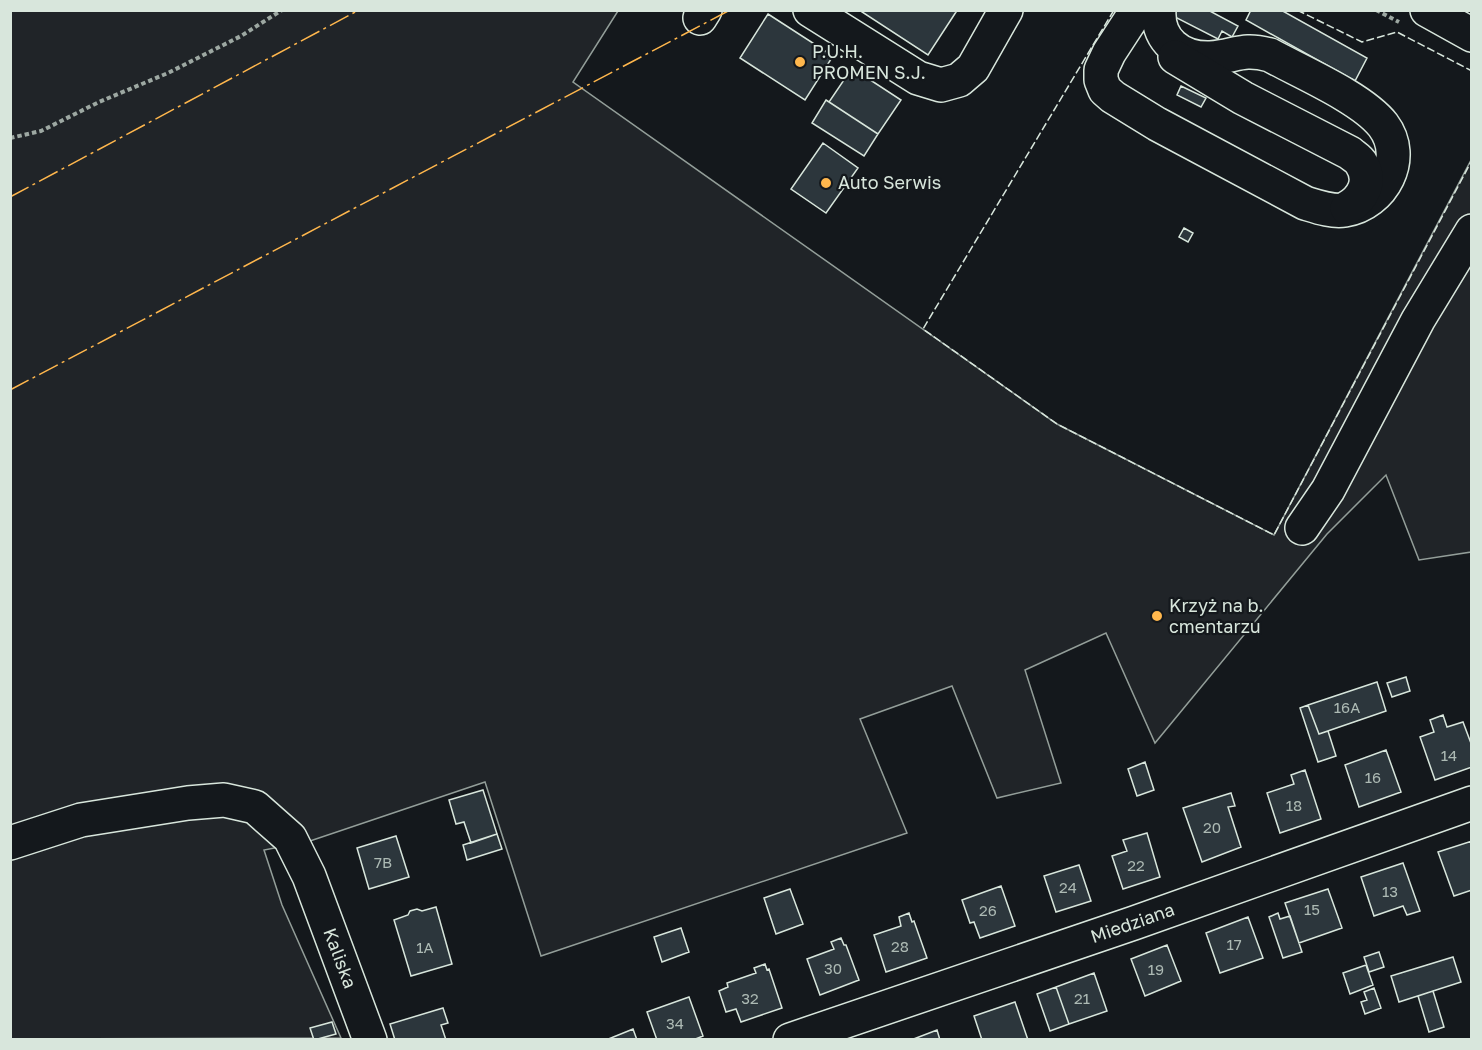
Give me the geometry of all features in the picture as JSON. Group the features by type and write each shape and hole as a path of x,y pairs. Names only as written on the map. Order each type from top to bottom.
{"street":[{"path":"810,10 918,78 941,85 959,80 973,68 1006,10"},
{"path":"1137,10 1109,53 1101,70 1101,80 1105,90 1113,97 1156,124 1305,203 1324,209 1343,211 1357,208 1372,200 1383,189 1393,159 1391,142 1384,126 1368,110 1269,55 1255,51 1241,51 1210,58 1192,56 1178,50 1162,24"},
{"path":"1427,10 1472,35"},
{"path":"1162,24 1174,57 1188,67 1350,153 1361,163 1366,176 1365,191 1357,203 1343,211"},
{"path":"1302,528 1328,489 1418,320 1472,231"},
{"name":"Kaliska","path":"10,843 81,820 188,803 224,800 255,807 290,838 309,876 370,1040"},
{"name":"Miedziana","path":"790,1040 1134,924 1472,803"}],"path":[{"path":"10,138 40,130 168,73 241,36 282,10"}],"shaded area":[{"path":"10,11 618,11 573,82 1057,424 1274,535 1471,160 1471,552 1419,560 1386,475 1327,534 1155,743 1106,633 1025,670 1061,783 997,798 952,686 860,719 907,833 541,956 485,782 310,841 264,850 282,905 341,1038 11,1039"}],"building":[{"path":"859,10 954,10 956,12 928,55"},
{"path":"1173,10 1208,10 1238,26 1232,37 1222,31 1218,39 1171,15"},
{"path":"1251,10 1281,10 1367,58 1355,81 1246,20"},
{"path":"768,14 833,56 805,100 740,58"},
{"path":"852,68 901,100 878,134 829,102"},
{"path":"1181,86 1206,98 1201,107 1177,95"},
{"path":"826,100 878,134 864,156 812,123"},
{"path":"823,143 858,168 826,213 791,189"},
{"path":"1184,228 1193,233 1188,242 1179,237"},
{"path":"1406,677 1410,691 1392,697 1387,683"},
{"path":"1377,682 1386,711 1319,734 1308,705"},
{"path":"1308,705 1319,734 1328,731 1336,756 1318,762 1300,708"},
{"path":"1443,715 1447,727 1463,722 1472,746 1472,767 1435,780 1420,737 1434,732 1430,720"},
{"path":"1386,750 1401,792 1359,807 1345,765"},
{"path":"1145,762 1154,790 1137,796 1128,769"},
{"path":"1305,770 1321,819 1280,833 1267,793 1294,784 1291,775"},
{"path":"483,790 497,834 471,843 464,822 456,824 449,800"},
{"path":"1231,793 1235,806 1228,807 1241,847 1202,862 1183,808"},
{"path":"1147,833 1160,877 1123,889 1112,856 1127,851 1123,840"},
{"path":"497,834 502,849 467,860 463,845"},
{"path":"396,836 409,877 369,889 357,848"},
{"path":"1472,841 1472,890 1454,896 1438,852"},
{"path":"1403,863 1420,911 1407,915 1403,906 1374,916 1361,877"},
{"path":"1079,865 1091,901 1056,912 1044,876"},
{"path":"1001,886 1015,926 980,938 974,922 970,923 962,900"},
{"path":"790,889 803,924 776,934 764,898"},
{"path":"1328,889 1342,928 1299,943 1285,903"},
{"path":"436,907 452,964 411,976 394,920 408,915 410,911 417,909 422,911"},
{"path":"909,913 927,958 886,972 874,935 901,926 899,917"},
{"path":"1278,913 1280,919 1290,916 1302,952 1283,958 1269,917"},
{"path":"1248,917 1263,958 1220,973 1206,933"},
{"path":"681,928 689,952 662,962 654,937"},
{"path":"841,938 846,945 859,980 820,995 807,959 834,949 831,942"},
{"path":"1167,945 1181,981 1145,996 1131,959"},
{"path":"1379,952 1384,967 1369,972 1364,957"},
{"path":"1453,957 1461,982 1399,1002 1391,976"},
{"path":"765,964 767,970 769,969 782,1008 741,1022 736,1009 726,1012 719,991 728,987 727,983 756,973 754,968"},
{"path":"1366,965 1373,985 1350,994 1343,973"},
{"path":"1094,973 1107,1011 1069,1024 1056,987"},
{"path":"1056,987 1069,1024 1050,1031 1037,994"},
{"path":"1374,988 1381,1008 1365,1014 1361,1002 1367,1000 1364,992"},
{"path":"1433,991 1444,1027 1429,1032 1418,996"},
{"path":"689,997 703,1036 693,1040 657,1040 647,1012"},
{"path":"1015,1002 1028,1040 982,1040 974,1016"},
{"path":"443,1008 448,1023 441,1025 446,1040 395,1040 390,1024"},
{"path":"332,1022 336,1034 314,1040 310,1028"},
{"path":"633,1029 637,1040 606,1040"},
{"path":"937,1030 940,1040 911,1040"}],"fence":[{"path":"1114,10 923,329 1057,424 1274,535 1472,160"},
{"path":"1297,10 1362,42 1397,32 1472,71"}],"power":[{"path":"10,197 359,10"},
{"path":"10,390 730,10"}],"place":[{"name":"P.U.H. PROMEN S.J.","path":"800,62"},
{"name":"Auto Serwis","path":"826,183"},
{"name":"Krzyż na b. cmentarzu","path":"1157,616"}]}
